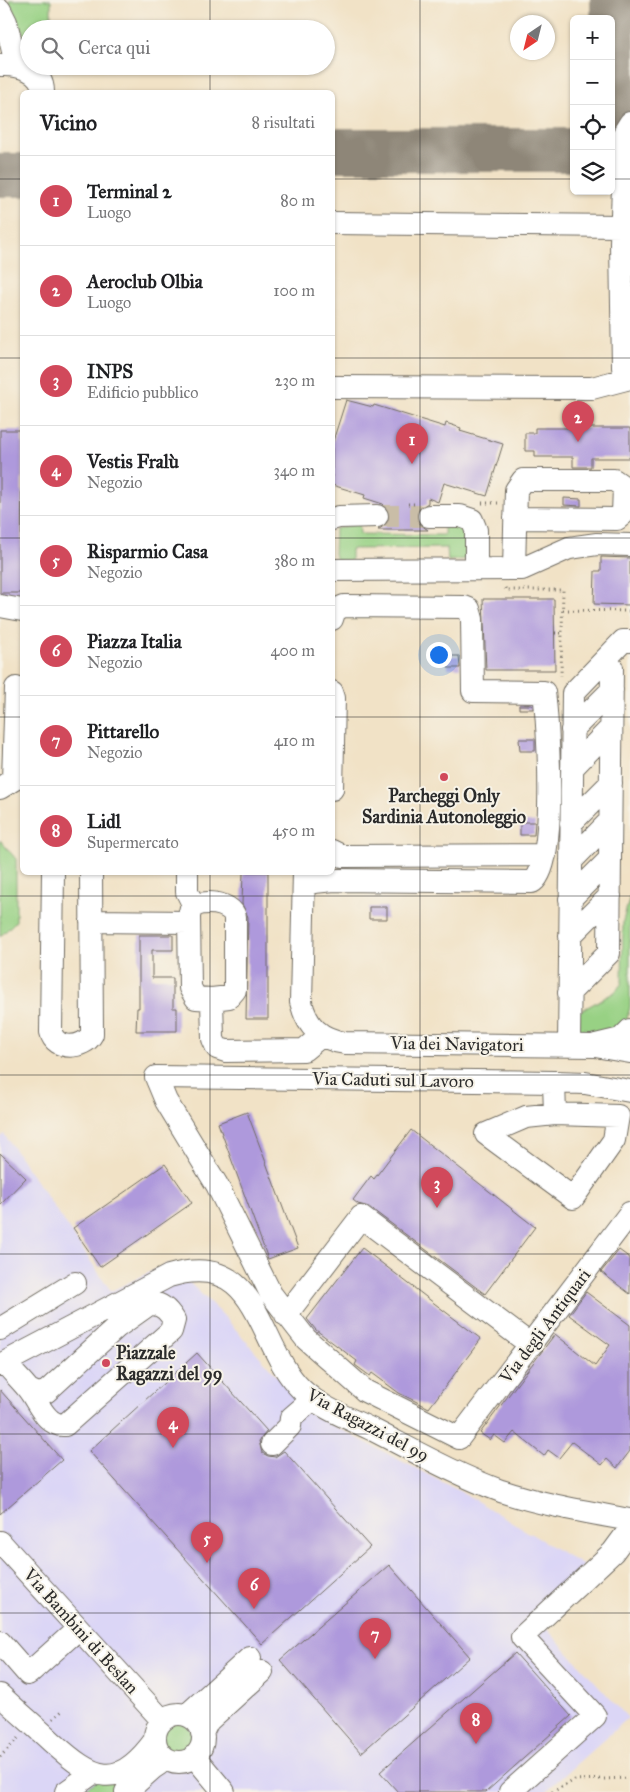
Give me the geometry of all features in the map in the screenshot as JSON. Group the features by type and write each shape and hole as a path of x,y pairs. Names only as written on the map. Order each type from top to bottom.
{"street":[{"path":"0,10 6,22 8,64"},
{"path":"34,75 38,78 43,90"},
{"path":"335,387 592,388 628,378 623,366 621,226 625,131 630,124"},
{"path":"335,223 621,226"},
{"path":"335,518 377,516"},
{"path":"429,516 460,516 472,520 476,530 476,570"},
{"path":"514,569 515,518"},
{"path":"335,570 514,569 530,567 569,548 597,544 630,546"},
{"path":"0,606 20,610"},
{"path":"212,999 214,1044 221,1050 304,1050 321,1036 308,1021 302,1002 304,878 532,882 540,876 546,855 549,775 549,732 544,692 473,691 472,619 469,609 464,607 344,606 335,610"},
{"path":"568,1045 573,692 623,642 630,641"},
{"path":"572,707 630,650"},
{"path":"571,862 609,953 612,668"},
{"path":"12,781 16,688"},
{"path":"571,862 610,812"},
{"path":"571,862 610,812"},
{"path":"571,862 610,812"},
{"path":"571,862 610,812"},
{"path":"571,862 610,812"},
{"path":"571,862 610,812"},
{"path":"571,862 610,812"},
{"path":"335,852 342,856 546,855"},
{"path":"53,875 51,1032 56,1042 80,1045 86,1043 92,1034 91,875"},
{"path":"91,921 191,914 227,906 234,912 235,917 235,990 229,997 196,998 191,993 191,914 187,892 187,875"},
{"name":"Via dei Navigatori","path":"595,1046 621,1039 630,1030"},
{"name":"Via dei Navigatori","path":"321,1036 331,1041 345,1043 568,1045 595,1046 630,1052"},
{"name":"Via Caduti sul Lavoro","path":"286,1314 271,1294 217,1184 166,1101 156,1077 554,1082 585,1083 630,1091"},
{"path":"554,1082 555,1114"},
{"path":"555,1114 618,1116 614,1140 573,1198 486,1134 526,1118 555,1114"},
{"name":"Via degli Antiquari","path":"286,1314 306,1340 365,1391 459,1438 630,1214"},
{"path":"286,1314 361,1217 531,1345"},
{"name":"Via Ragazzi del 99","path":"2,1364 169,1276 181,1272 203,1271 227,1278 245,1294 254,1305 292,1378 313,1399 468,1478 499,1490 560,1507 630,1520"},
{"path":"0,1328 76,1283"},
{"path":"2,1364 30,1390 38,1394 46,1392 117,1327 148,1305 154,1303 163,1306 174,1320 171,1330 69,1424 61,1426 52,1422 35,1403 30,1390"},
{"path":"272,1444 290,1426 291,1418 313,1399"},
{"path":"510,1792 595,1716 522,1637 613,1552 630,1529"},
{"name":"Via Bambini di Beslan","path":"0,1543 78,1629 158,1730"},
{"path":"0,1642 28,1674 78,1629"},
{"path":"126,1792 153,1768 161,1764 185,1759 201,1746 202,1733 208,1721 256,1665 187,1715"},
{"path":"0,1695 72,1760 93,1774 112,1775 124,1772 146,1753 158,1730 174,1714 187,1715 199,1726 202,1733"},
{"path":"158,1730 156,1747 163,1757 185,1759 224,1792"},
{"path":"66,1792 93,1774"}],"path":[{"path":"563,610 630,611"},
{"path":"555,633 562,633"},
{"path":"552,1792 575,1780 630,1778"}],"shaded area":[{"path":"4,1134 111,1291 169,1263 222,1314 311,1414 465,1494 584,1566 545,1627 628,1718 545,1792 0,1792 0,1138"}],"green space":[{"path":"9,0 51,0 51,20 20,20 20,26"},
{"path":"444,522 467,528 465,559 448,561 447,548 351,549 351,561 337,560 335,556 335,529 359,523 360,534 444,535"},
{"path":"0,840 16,859 16,921 0,937"},
{"path":"630,896 630,1007 625,1026 616,1034 583,1035 573,1026 573,1015 615,992 622,983 623,921"},
{"path":"176,1721 188,1725 192,1737 188,1749 176,1753 164,1749 160,1737 164,1725"},
{"path":"125,1777 117,1792 79,1792 97,1781"}],"building":[{"path":"346,400 373,407 374,405 445,427 446,423 461,428 460,431 503,444 487,496 444,483 438,502 428,498 428,503 417,510 417,522 428,530 378,530 389,522 390,515 388,509 383,504 364,498 365,495 335,486 335,435"},
{"path":"535,428 630,428 630,458 591,458 591,467 573,467 573,457 535,457 535,451 525,451 525,433 535,433"},
{"path":"0,430 20,430 20,593 0,593"},
{"path":"564,498 581,499 581,506 564,505"},
{"path":"601,557 630,558 630,605 594,604 595,571 601,571"},
{"path":"483,599 554,599 555,670 486,670"},
{"path":"448,656 459,656 460,668 448,668"},
{"path":"519,705 532,705 533,709 519,709"},
{"path":"519,739 535,739 535,751 520,751"},
{"path":"520,822 535,822 534,835 520,835"},
{"path":"243,875 268,875 268,1019 246,1019 248,917 242,904"},
{"path":"369,907 387,907 387,919 369,919"},
{"path":"139,935 173,935 173,950 152,950 152,978 173,978 173,1008 177,1008 177,1031 136,1031 137,1008 139,1008"},
{"path":"247,1112 298,1248 268,1259 218,1123"},
{"path":"411,1130 535,1227 485,1294 369,1207 358,1204 353,1200 371,1176 374,1179"},
{"path":"0,1153 26,1178 0,1205"},
{"path":"165,1164 192,1203 100,1267 73,1228"},
{"path":"362,1248 481,1339 429,1408 399,1393 372,1373 370,1376 355,1365 357,1361 316,1330 307,1319"},
{"path":"619,1250 630,1258 630,1294 601,1272"},
{"path":"586,1292 630,1325 630,1451 617,1468 607,1459 602,1465 572,1442 559,1458 548,1450 544,1456 514,1432 505,1443 494,1435 490,1440 480,1433 555,1334 595,1366 610,1345 569,1315"},
{"path":"197,1353 267,1431 259,1441 262,1453 275,1457 284,1451 370,1547 262,1644 89,1451"},
{"path":"0,1390 62,1460 0,1514"},
{"path":"389,1565 470,1657 361,1753 280,1660"},
{"path":"515,1653 571,1716 486,1792 398,1792 380,1772"}],"taxiway":[{"path":"612,0 614,100 621,116 630,127"},
{"path":"335,150 570,150"},
{"path":"0,175 20,175"}],"tunnel":[{"path":"377,516 429,516"}],"place":[{"name":"Aeroclub Olbia","path":"578,442"},
{"name":"Terminal 2","path":"412,464"},
{"name":"Parcheggi Only Sardinia Autonoleggio","path":"444,777"},
{"name":"INPS","path":"437,1208"},
{"name":"Piazzale Ragazzi del 99","path":"106,1363"},
{"name":"Vestis Fralù","path":"173,1448"},
{"name":"Risparmio Casa","path":"207,1563"},
{"name":"Piazza Italia","path":"254,1609"},
{"name":"Pittarello","path":"375,1659"},
{"name":"Lidl","path":"476,1744"}]}
